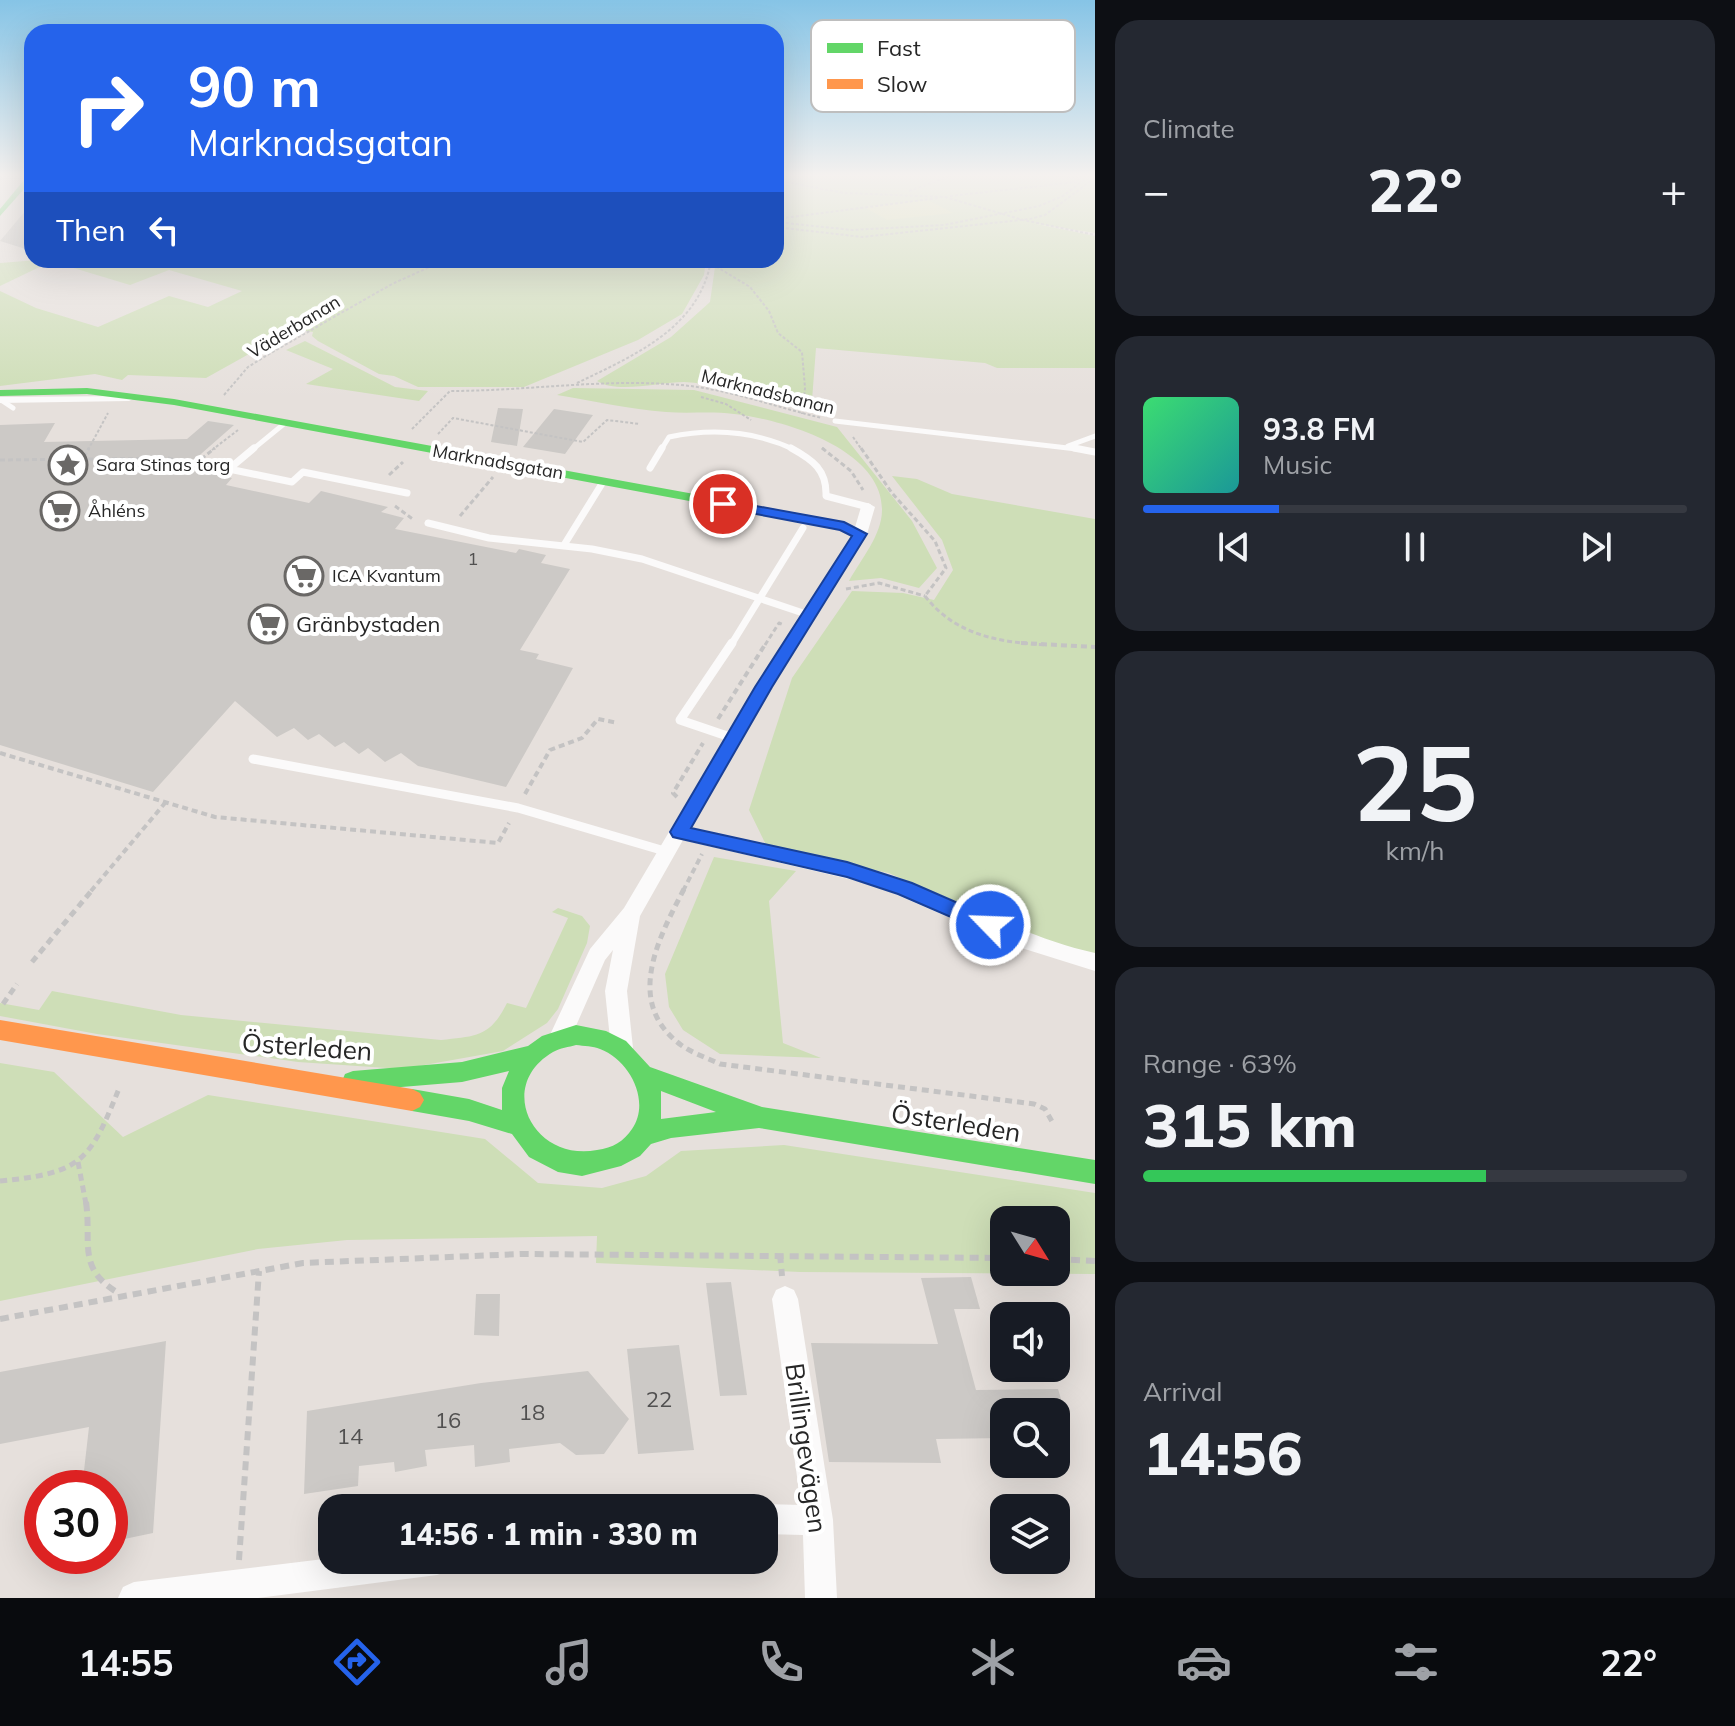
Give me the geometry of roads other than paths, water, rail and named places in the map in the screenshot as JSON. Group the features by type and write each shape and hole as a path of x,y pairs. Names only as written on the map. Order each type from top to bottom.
{"main road":[{"name":"Marknadsgatan","path":"0,398 87,391 208,409 844,526 860,534"},
{"name":"Österleden","path":"0,1030 469,1110 517,1125"},
{"path":"593,1036 622,1048 647,1076 652,1107 641,1136 631,1148 609,1160 568,1164 537,1149 517,1125 511,1106 517,1071 529,1056 560,1037 593,1036"},
{"name":"Österleden","path":"176,1060 354,1081 462,1072 529,1056"},
{"name":"Österleden","path":"647,1076 762,1118 1095,1172"},
{"name":"Österleden","path":"641,1136 707,1122 762,1118"}],"street":[{"path":"560,1037 597,955 631,914 733,738 860,534 868,507"},
{"path":"679,832 847,870 905,888 1061,956 1095,962"},
{"path":"622,1048 616,991 631,914"},
{"name":"Brillingevägen","path":"785,1299 818,1520 821,1598"},
{"path":"778,1519 818,1520"},
{"path":"134,1598 326,1574"}],"lane":[{"path":"0,398 13,408"},
{"path":"835,421 869,422 939,436 1068,446 1095,452"},
{"path":"285,423 229,469 292,482 303,472 407,493"},
{"path":"650,468 669,437 693,432 751,436 810,458 825,476 828,484 826,496 868,507"},
{"path":"1068,446 1095,436"},
{"path":"564,545 603,482"},
{"path":"428,523 489,538 564,545 642,559 809,615"},
{"path":"733,738 680,720 762,599 803,528"},
{"path":"253,759 518,808 668,852"}],"place":[{"name":"Sara Stinas torg","path":"68,465"},
{"name":"Åhléns","path":"60,511"},
{"name":"ICA Kvantum","path":"304,576"},
{"name":"Gränbystaden","path":"268,624"}]}
